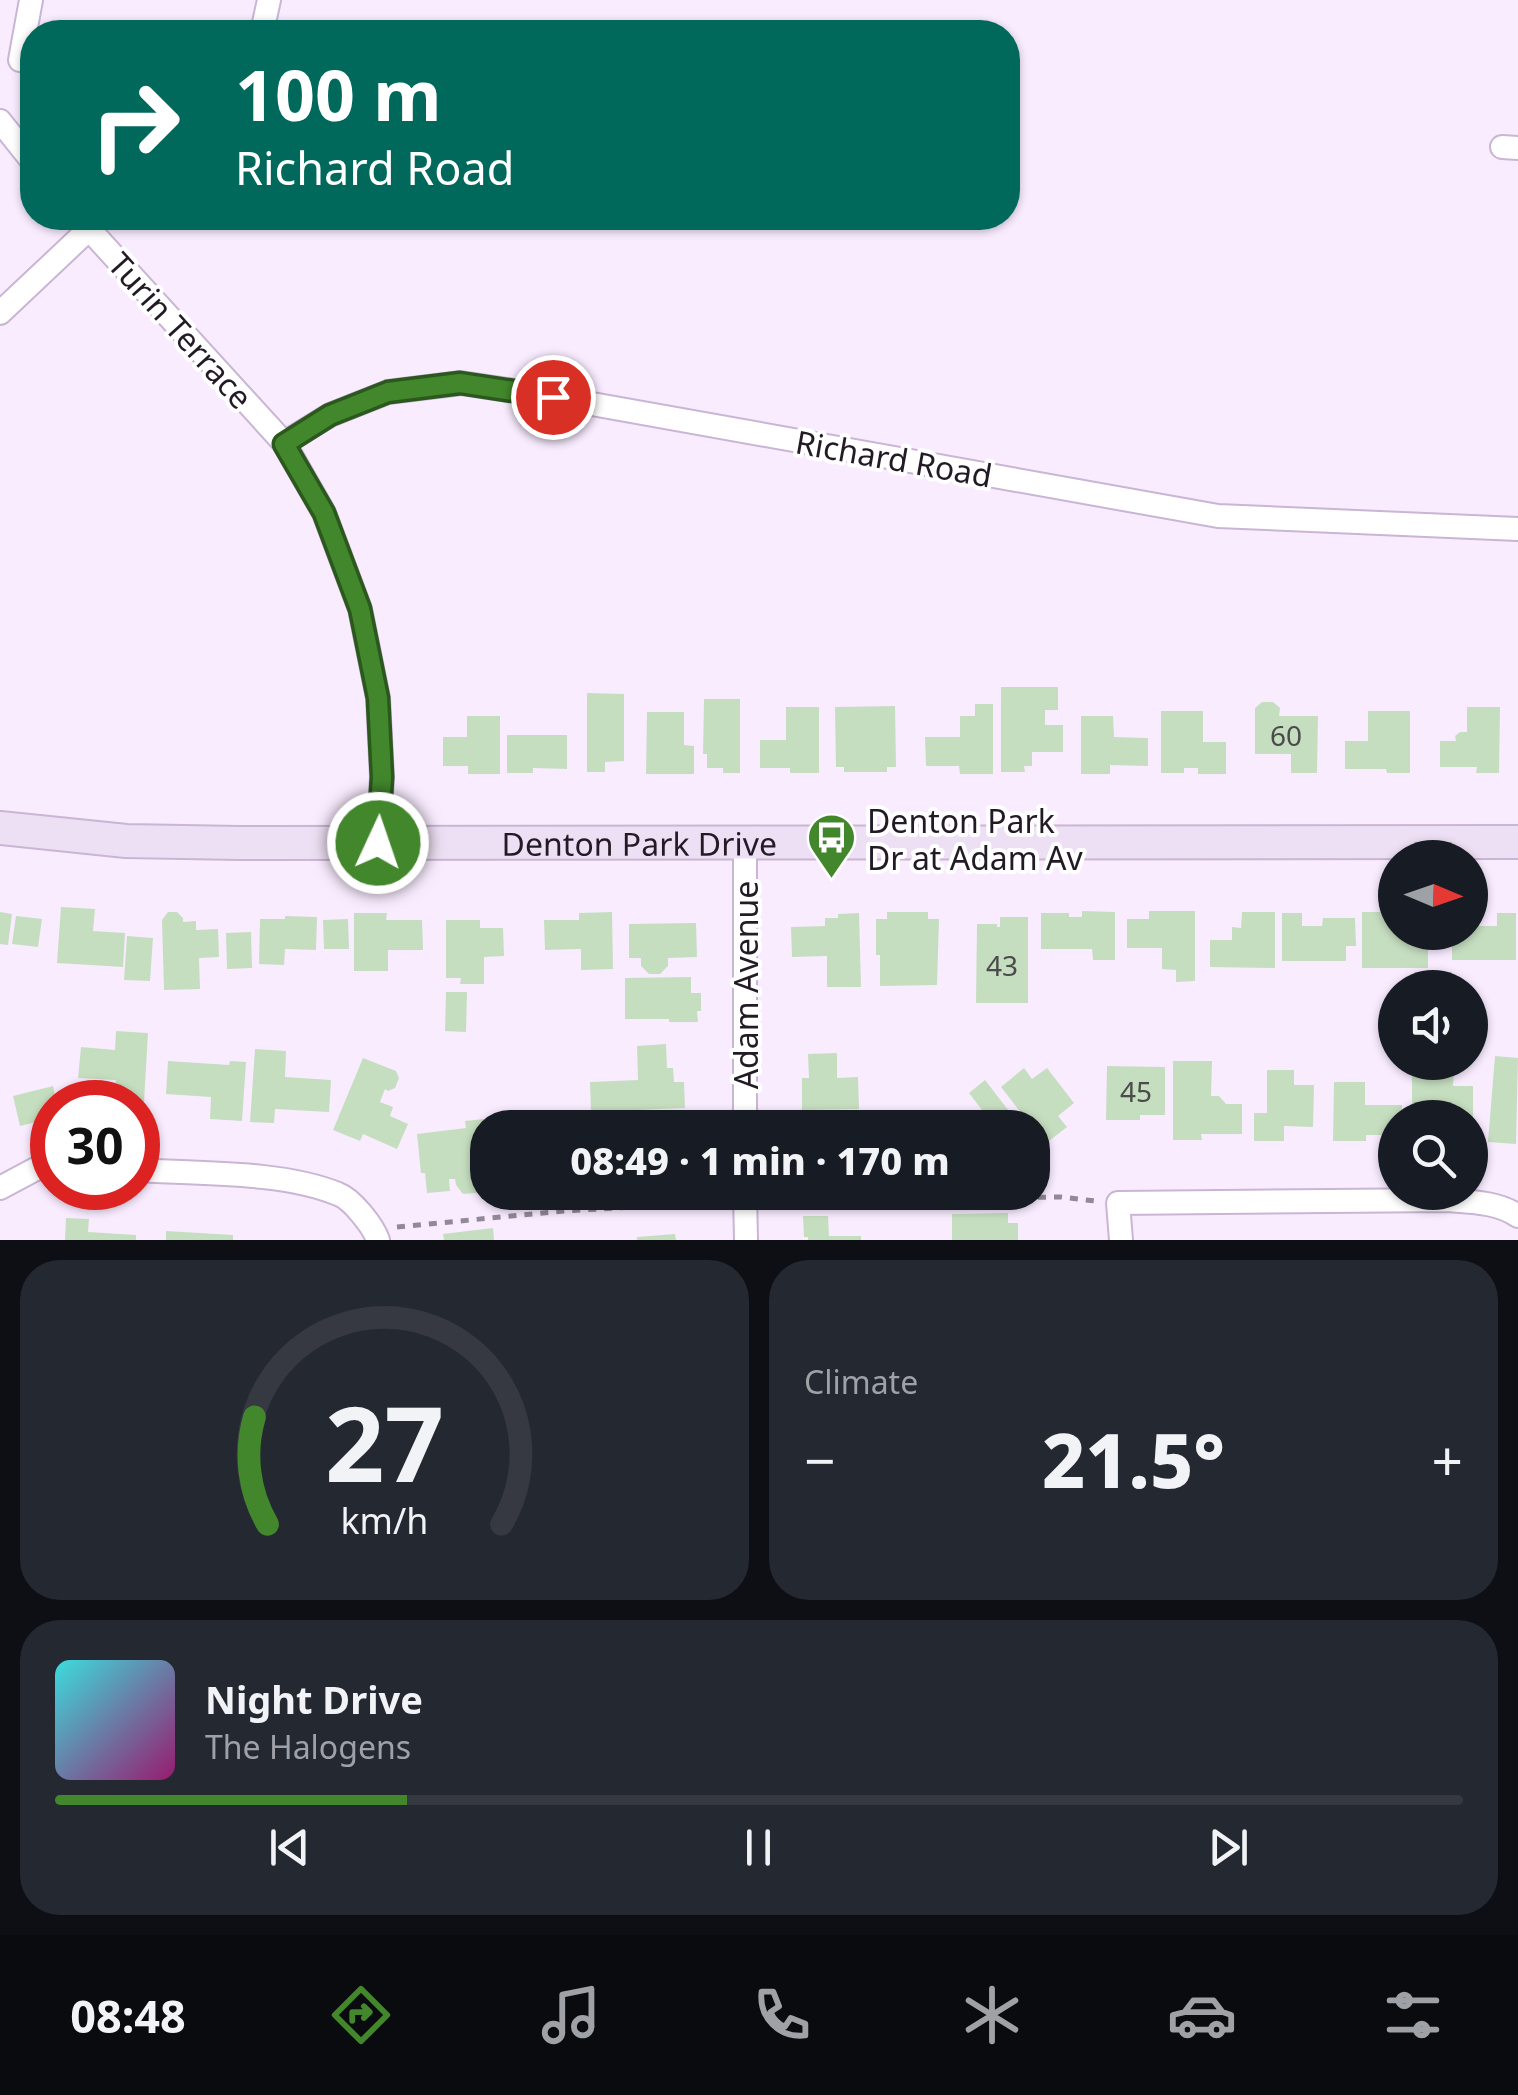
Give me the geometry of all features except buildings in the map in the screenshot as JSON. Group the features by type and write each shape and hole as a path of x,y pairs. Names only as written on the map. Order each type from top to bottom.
{"main road":[{"name":"Denton Park Drive","path":"0,828 126,841 1518,842"}],"street":[{"path":"0,121 20,146"},
{"path":"0,313 78,230"},
{"name":"Turin Terrace","path":"89,230 284,444 324,513 360,609 378,698 382,777 378,843"},
{"name":"Richard Road","path":"284,444 330,415 388,392 460,383 1218,516 1518,530"},
{"name":"Adam Avenue","path":"744,844 745,1110"},
{"path":"160,1171 281,1179 342,1195 376,1234"},
{"path":"0,1188 30,1172"},
{"path":"1120,1240 1118,1203 1447,1200 1482,1202 1518,1216"},
{"path":"745,1210 746,1240"}],"path":[{"path":"1050,1198 1118,1203"},
{"path":"376,1234 564,1210"}],"place":[{"name":"Denton Park Dr at Adam Av","path":"832,880"}],"route":[{"path":"378,843 382,777 378,698 360,609 324,513 284,444 330,415 388,392 460,383 553,397"}]}
